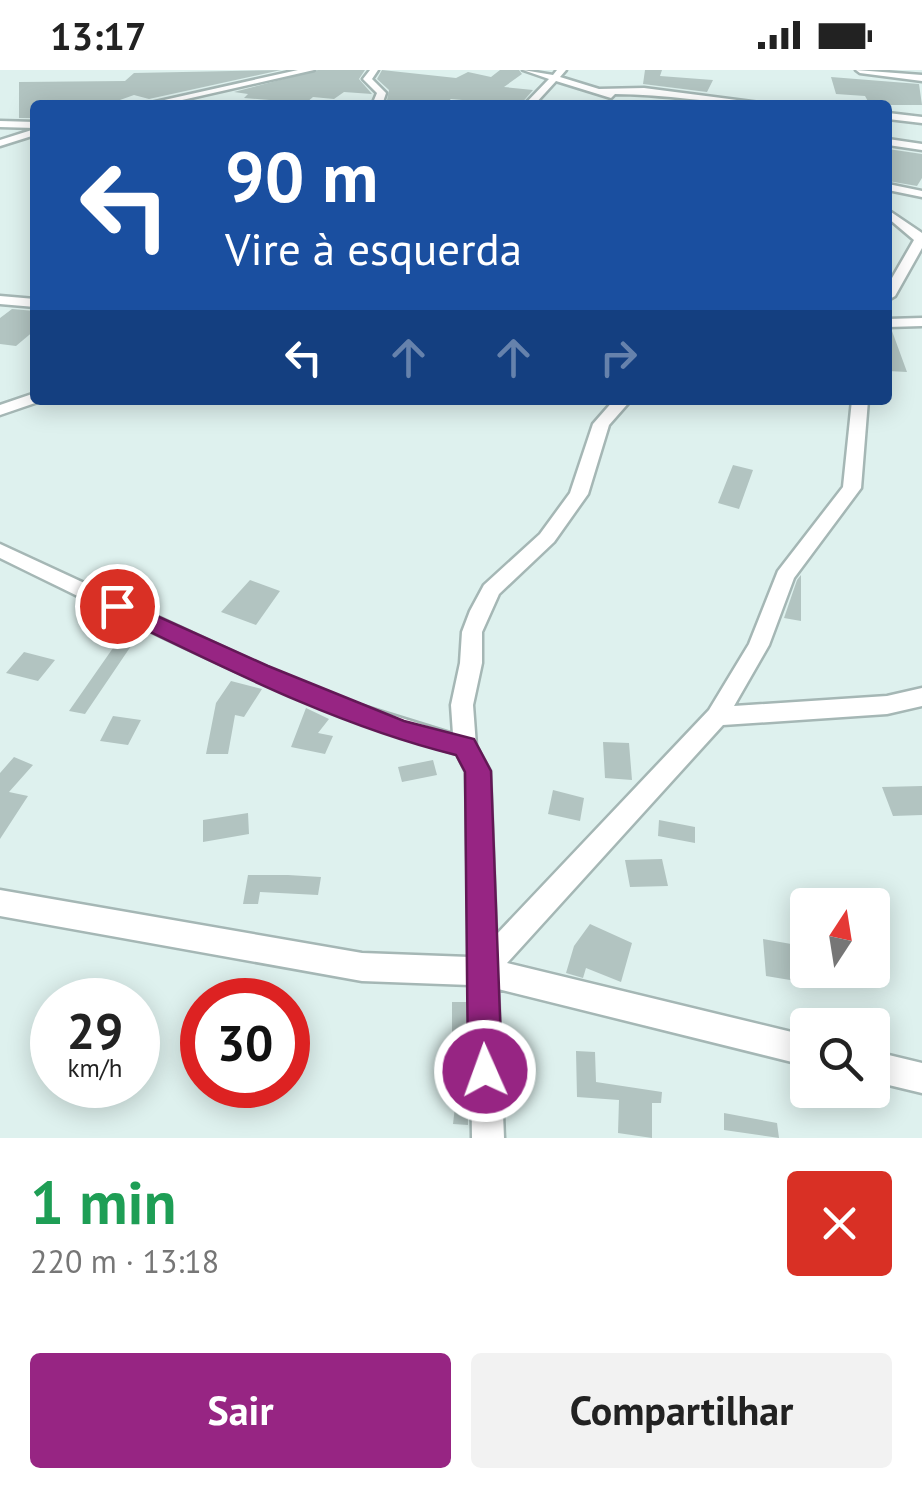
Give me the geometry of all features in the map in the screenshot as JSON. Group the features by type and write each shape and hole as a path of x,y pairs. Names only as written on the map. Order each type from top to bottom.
{"street":[{"path":"170,100 310,70"},
{"path":"374,70 367,79 382,93 379,100"},
{"path":"527,70 558,73 626,100"},
{"path":"860,70 922,78"},
{"path":"534,100 558,73"},
{"path":"601,91 644,91 726,100"},
{"path":"892,116 922,120"},
{"path":"0,124 30,127"},
{"path":"0,143 30,130"},
{"path":"892,143 922,147"},
{"path":"892,188 922,194"},
{"path":"892,215 921,238 892,289"},
{"path":"0,300 30,303"},
{"path":"892,322 922,322"},
{"path":"0,410 30,400"},
{"path":"488,1138 478,771 464,746 462,705 471,663 472,632 491,590 547,538 579,494 601,424 619,405"},
{"path":"481,971 716,716 760,645 785,576 852,488 860,405"},
{"path":"0,550 259,673 400,731 464,746"},
{"path":"716,716 888,705 922,697"},
{"path":"0,902 362,967 481,971 790,1046"},
{"path":"890,1070 922,1078"}],"building":[{"path":"281,70 149,99 134,95 120,100 30,100 30,118 19,118 19,82 125,81 134,73"},
{"path":"318,70 365,70 359,79 372,94 344,92 334,99 269,100 244,98 248,94 234,92"},
{"path":"382,70 456,78 468,72 491,77 500,70 519,70 522,74 504,87 533,90 524,100 387,100 389,90 377,79"},
{"path":"645,70 662,70 660,76 713,80 707,92 643,84"},
{"path":"831,77 919,84 922,105 892,105 892,100 836,94"},
{"path":"892,150 922,154 922,178 917,186 892,182"},
{"path":"12,309 30,311 30,334 16,346 0,344 0,318"},
{"path":"892,331 907,372 892,371"},
{"path":"733,465 753,470 739,509 718,503"},
{"path":"801,575 801,621 784,618 797,580"},
{"path":"250,580 280,591 256,625 221,612"},
{"path":"120,638 131,646 85,714 69,711"},
{"path":"24,652 55,660 38,681 6,673"},
{"path":"231,681 262,689 244,717 235,715 228,754 206,754 216,703"},
{"path":"306,708 329,719 318,733 333,736 325,754 291,747"},
{"path":"113,716 141,720 128,745 100,741"},
{"path":"603,742 629,743 632,780 605,778"},
{"path":"14,757 33,765 9,792 28,796 0,839 0,773"},
{"path":"433,760 437,775 402,782 398,767"},
{"path":"922,786 922,815 893,816 882,787"},
{"path":"553,790 584,798 580,821 548,814"},
{"path":"248,813 249,834 203,842 203,820"},
{"path":"659,820 695,827 695,843 658,836"},
{"path":"662,859 668,886 630,887 625,860"},
{"path":"248,875 321,877 318,895 260,892 258,904 243,904"},
{"path":"590,924 632,943 621,982 586,968 583,978 566,973 574,946"},
{"path":"763,939 790,944 790,980 766,976"},
{"path":"452,1002 466,1002 467,1044 452,1044"},
{"path":"576,1051 595,1052 596,1082 662,1092 661,1103 652,1103 652,1138 618,1133 619,1100 577,1097"},
{"path":"460,1063 467,1064 468,1125 453,1124"},
{"path":"724,1113 777,1123 779,1138 724,1130"}],"route":[{"path":"117,606 259,673 400,731 464,746 478,771 485,1071"}]}
